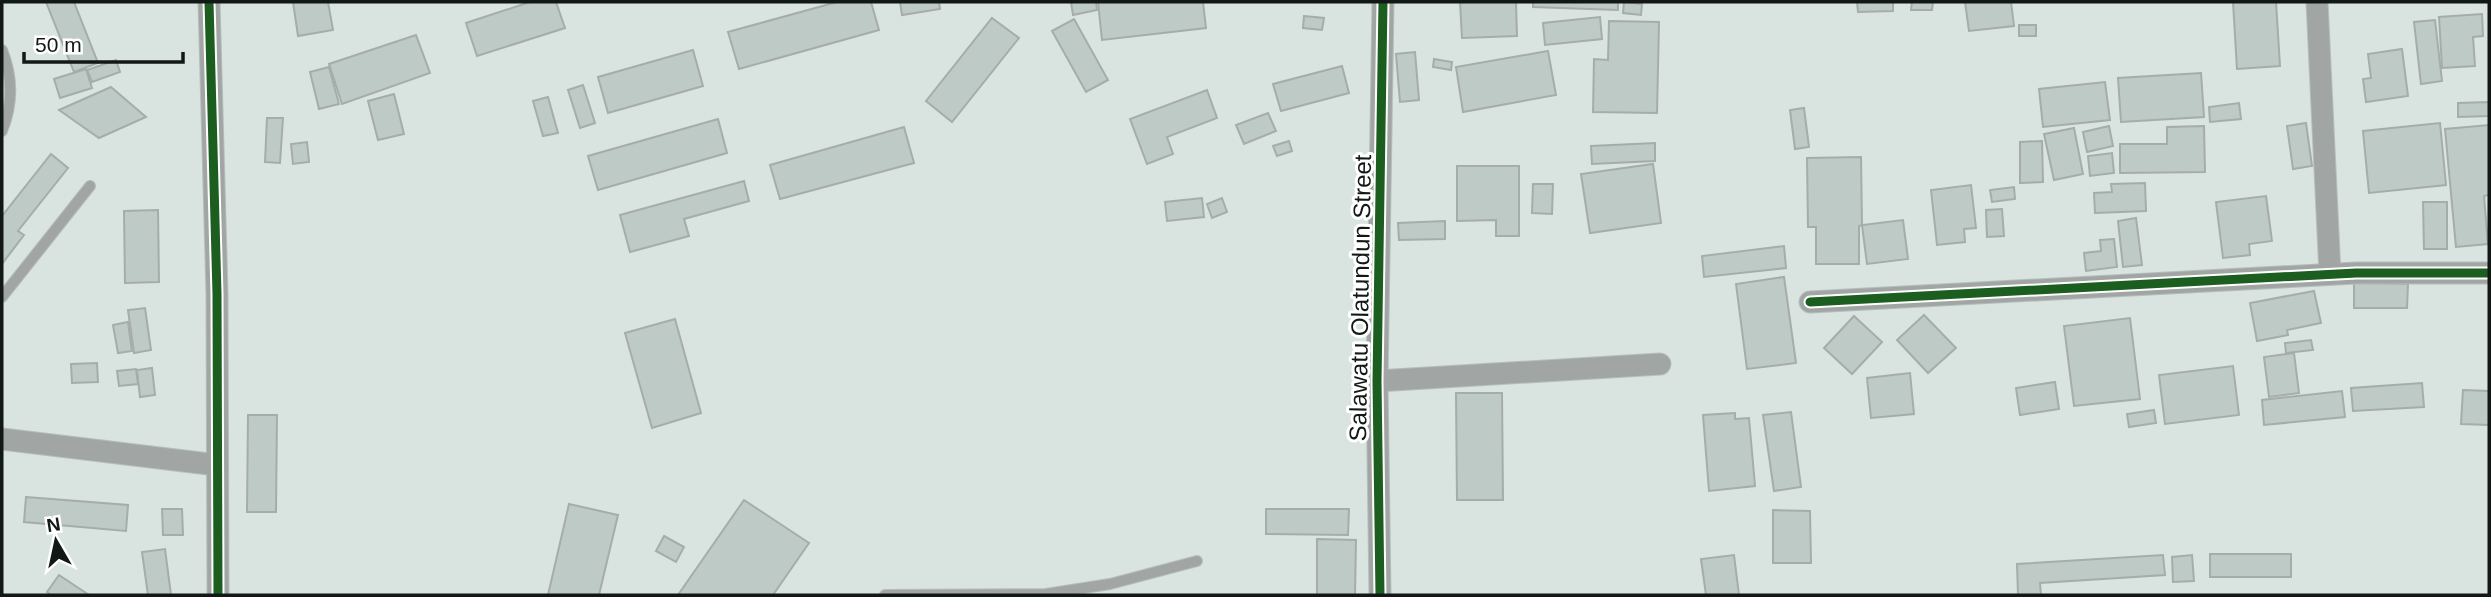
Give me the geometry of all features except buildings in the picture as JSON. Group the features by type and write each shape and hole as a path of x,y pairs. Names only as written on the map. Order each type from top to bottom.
{"street":[{"path":"209,2 217,293 218,595"},
{"name":"Salawatu Olatundun Street","path":"1380,595 1377,381 1383,2"},
{"path":"2316,2 2330,274"},
{"path":"1810,302 2330,274 2489,273"},
{"path":"1377,381 1660,364"},
{"path":"2,439 217,465"}],"lane":[{"path":"2,50 10,80 10,100 2,131"},
{"path":"2,297 90,186"},
{"path":"885,595 1046,594 1110,584 1197,561"}],"cycle path":[{"path":"209,2 217,294 218,595"},
{"path":"1380,595 1377,381 1383,2"},
{"path":"1810,302 2356,273 2489,273"}]}
